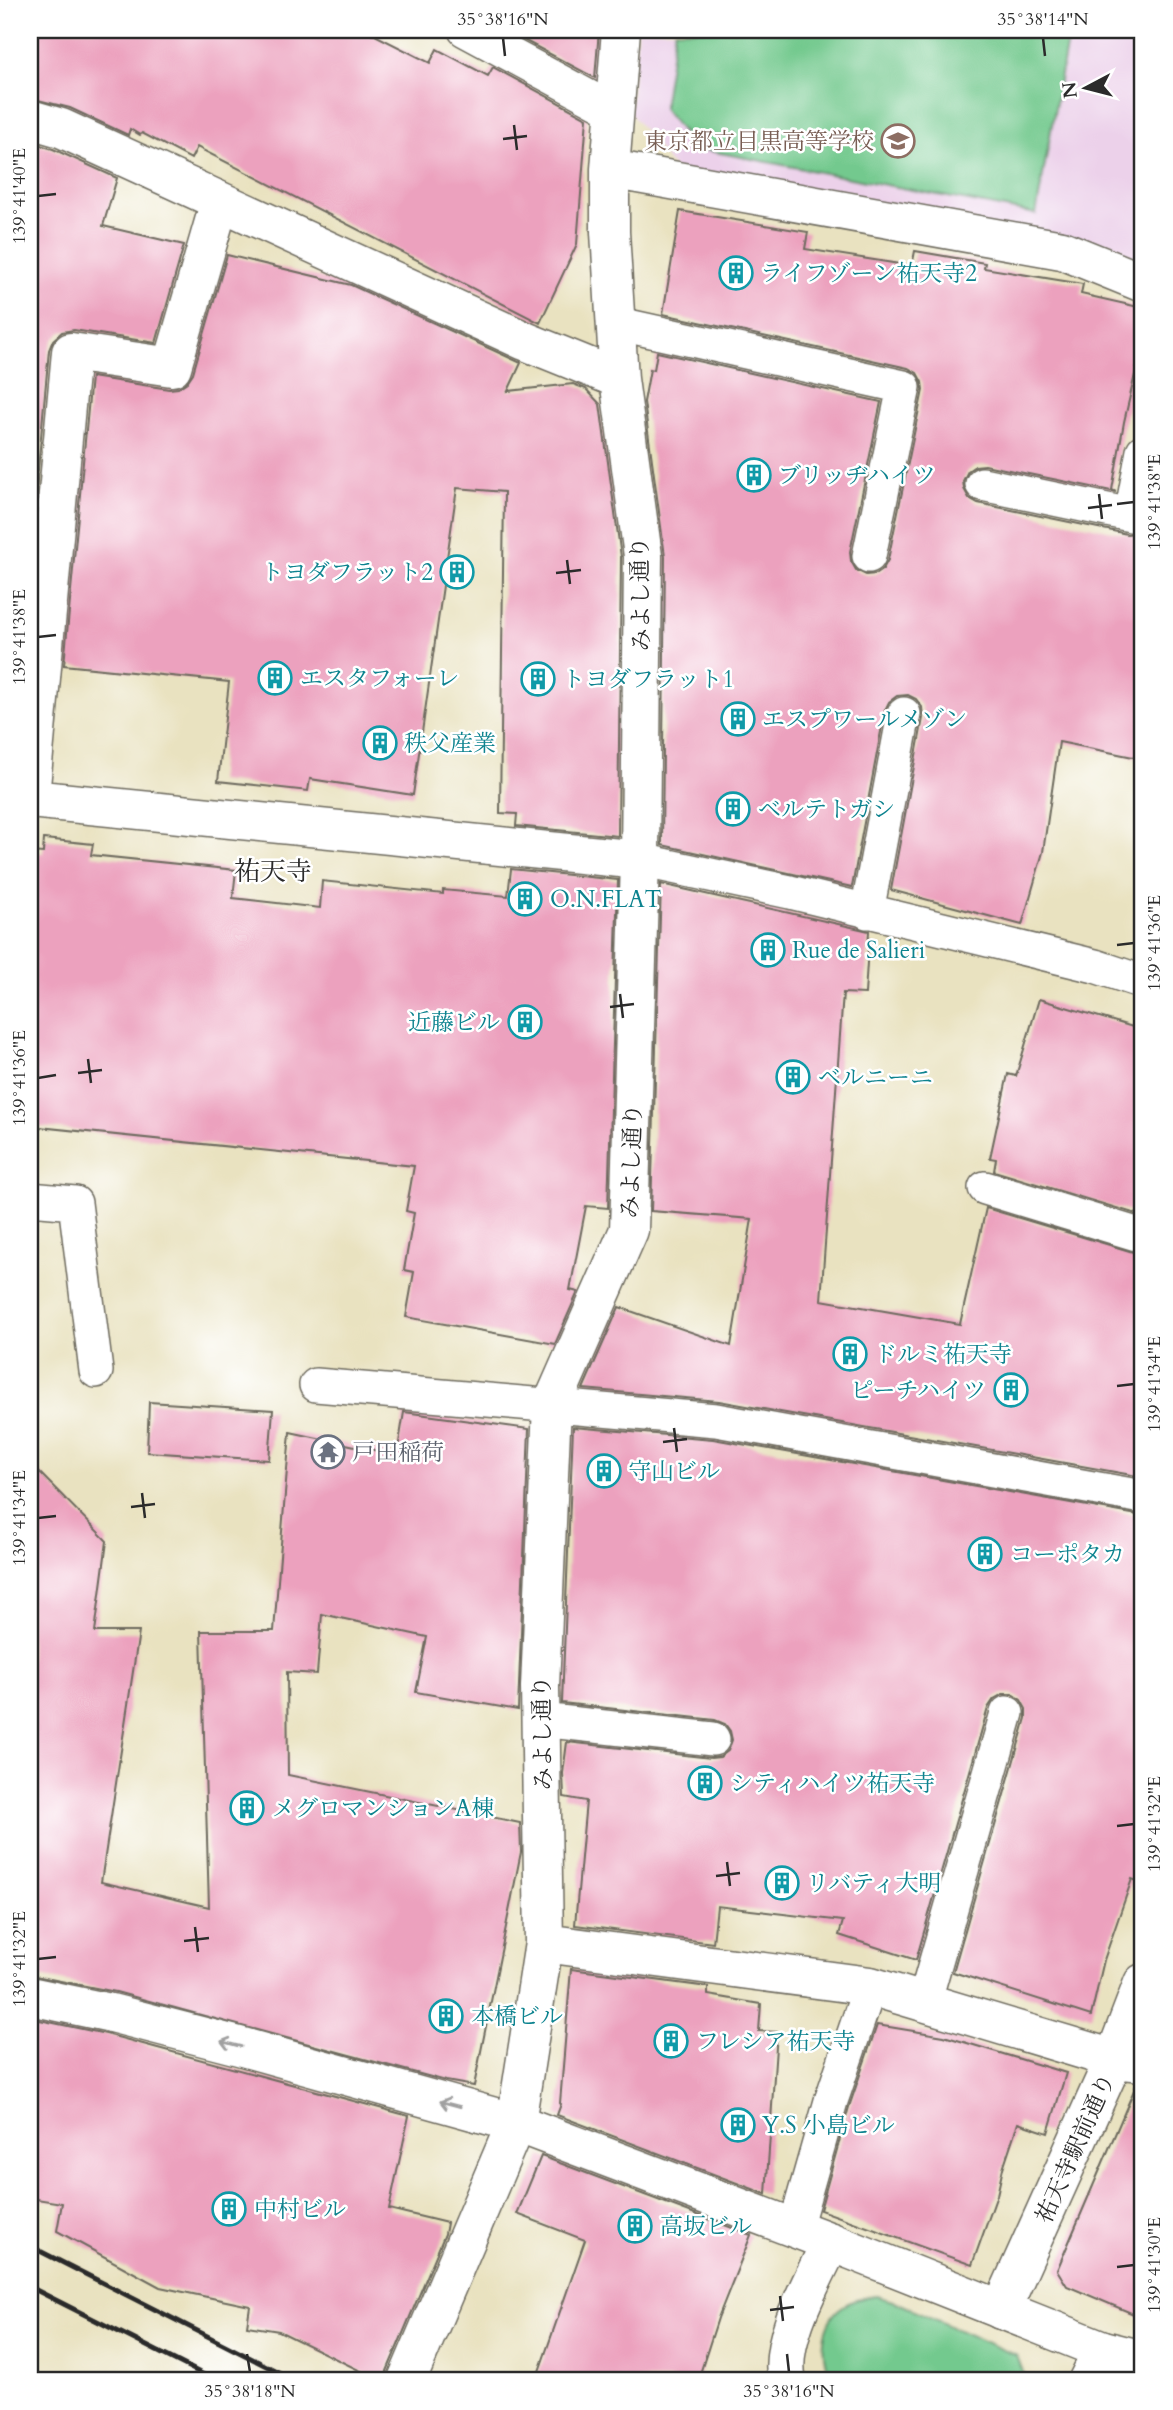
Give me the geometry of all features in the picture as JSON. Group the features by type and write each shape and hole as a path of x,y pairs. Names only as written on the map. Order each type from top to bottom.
{"street":[{"name":"みよし通り","path":"407,2380 516,2123 544,1943 540,1686 552,1405 629,1230 639,860 643,556 619,379 610,232 610,169 621,30"},
{"path":"30,119 61,128 525,341 619,379"},
{"path":"610,169 1062,250 1143,282"},
{"path":"220,201 172,367 71,352 30,798 639,860"},
{"path":"544,1943 870,1986 924,2004 1129,2060"},
{"name":"祐天寺駅前通り","path":"1001,2310 1129,2060 1143,1983"},
{"path":"30,1996 111,2013 239,2046 516,2123 795,2228 1001,2310 1096,2365 1143,2360"},
{"path":"787,2380 787,2340 831,2242"}],"lane":[{"path":"465,30 615,111"},
{"path":"615,323 904,387 869,556"},
{"path":"982,484 1131,514 1143,451"},
{"path":"867,912 904,714"},
{"path":"639,860 790,892 1095,966 1143,982"},
{"path":"985,1188 1143,1236"},
{"path":"30,1199 75,1203 96,1371"},
{"path":"316,1385 716,1420 1143,1497"},
{"path":"924,2004 1007,1713"},
{"path":"541,1720 713,1739"},
{"path":"795,2228 831,2101 870,1986"}],"shaded area":[{"name":"東京都立目黒高等学校","path":"638,30 1143,30 1143,269 675,170 630,113"}],"green space":[{"name":"東京都立目黒高等学校","path":"675,30 1069,30 1036,214 695,148 663,108"},
{"path":"876,2296 896,2302 1017,2356 1026,2380 836,2380 830,2373 824,2354 828,2324 843,2306"}],"building":[{"path":"30,30 365,30 430,63 437,49 488,76 493,67 587,118 577,244 540,323 197,147 191,159 142,133 140,135 130,129 128,135 70,108 30,98"},
{"path":"505,30 599,30 595,78"},
{"path":"30,142 53,149 117,178 103,226 184,245 156,343 74,330 62,332 53,340 49,350 30,556"},
{"path":"680,211 808,232 805,249 912,266 915,251 985,263 984,268 1083,284 1081,294 1143,308 1143,340 1124,422 1112,490 1116,492 985,465 975,466 968,471 963,481 969,498 978,503 1127,534 1143,529 1143,759 1059,742 1043,852 1022,925 891,890 923,718 922,707 916,699 908,695 897,696 889,702 885,710 852,887 662,845 665,556 644,402 650,369 654,370 657,352 881,402 850,552 856,570 866,575 876,574 888,560 923,390 917,373 908,368 663,314"},
{"path":"227,255 351,285 521,363 508,391 573,384 586,389 600,404 621,557 618,836 516,826 517,814 500,813 504,492 457,488 413,795 310,779 308,791 218,781 229,682 64,665 91,377 169,389 178,388 187,382 193,373"},
{"path":"44,839 93,844 91,855 236,870 233,898 320,908 322,881 443,894 443,890 508,896 511,869 618,880 608,1208 586,1206 570,1290 578,1292 555,1344 406,1317 414,1272 404,1270 414,1213 406,1211 414,1166 30,1126 30,852 43,853"},
{"path":"661,884 869,931 865,994 843,993 821,1300 960,1324 986,1208 1143,1255 1143,1477 719,1401 583,1389 619,1307 731,1346 752,1219 651,1211"},
{"path":"1039,999 1143,1030 1143,1216 994,1171 996,1159 990,1158 1008,1074 1016,1076"},
{"path":"149,1402 273,1410 269,1460 147,1452"},
{"path":"404,1412 529,1429 518,1710 416,1692 427,1637 322,1614 317,1674 287,1672 288,1775 520,1823 521,1852 474,2086 446,2081 116,1992 30,1975 30,1463 107,1541 95,1632 139,1632 101,1882 209,1907 201,1631 274,1631 290,1432 397,1455"},
{"path":"573,1427 713,1439 1143,1516 1143,1883 1132,1879 1104,1960 1091,2016 953,1972 1026,1718 1026,1709 1021,1700 1012,1694 1003,1694 994,1699 988,1708 916,1960 839,1935 843,1921 717,1906 713,1943 575,1925 586,1801 564,1797 563,1773 567,1742 711,1758 720,1757 728,1751 732,1740 725,1724 715,1720 562,1703"},
{"path":"571,1969 708,1987 708,1995 761,2004 759,2031 777,2032 766,2194 557,2115 561,2104"},
{"path":"30,2018 106,2034 409,2116 389,2209 447,2223 445,2234 387,2371 386,2380 379,2380 279,2331 247,2326 250,2306 160,2287 57,2231 62,2203 30,2198"},
{"path":"877,2025 944,2036 1066,2073 1048,2133 1018,2123 997,2195 972,2265 820,2210 849,2107"},
{"path":"1137,2083 1143,2083 1143,2318 1067,2286 1057,2270"},
{"path":"541,2156 751,2235 718,2318 698,2380 536,2380 585,2240 517,2214"}],"railway":[{"path":"30,2246 294,2380"},
{"path":"30,2287 214,2380"}],"place":[{"name":"東京都立目黒高等学校","path":"898,141"},
{"name":"ライフゾーン祐天寺2","path":"736,273"},
{"name":"ブリッヂハイツ","path":"754,475"},
{"name":"トヨダフラット2","path":"457,572"},
{"name":"エスタフォーレ","path":"275,678"},
{"name":"トヨダフラット1","path":"538,679"},
{"name":"エスプワールメゾン","path":"738,719"},
{"name":"秩父産業","path":"380,743"},
{"name":"ベルテトガシ","path":"733,809"},
{"name":"O.N.FLAT","path":"525,899"},
{"name":"Rue de Salieri","path":"768,950"},
{"name":"近藤ビル","path":"525,1022"},
{"name":"ベルニーニ","path":"793,1077"},
{"name":"ドルミ祐天寺","path":"850,1354"},
{"name":"ピーチハイツ","path":"1011,1390"},
{"name":"戸田稲荷","path":"328,1452"},
{"name":"守山ビル","path":"604,1471"},
{"name":"コーポタカ","path":"985,1554"},
{"name":"シティハイツ祐天寺","path":"705,1783"},
{"name":"メグロマンションA棟","path":"247,1808"},
{"name":"リバティ大明","path":"782,1883"},
{"name":"本橋ビル","path":"446,2016"},
{"name":"フレシア祐天寺","path":"671,2041"},
{"name":"Y.S 小島ビル","path":"738,2125"},
{"name":"中村ビル","path":"229,2209"},
{"name":"高坂ビル","path":"635,2226"}],"district":[{"name":"祐天寺","path":"273,871"}]}
